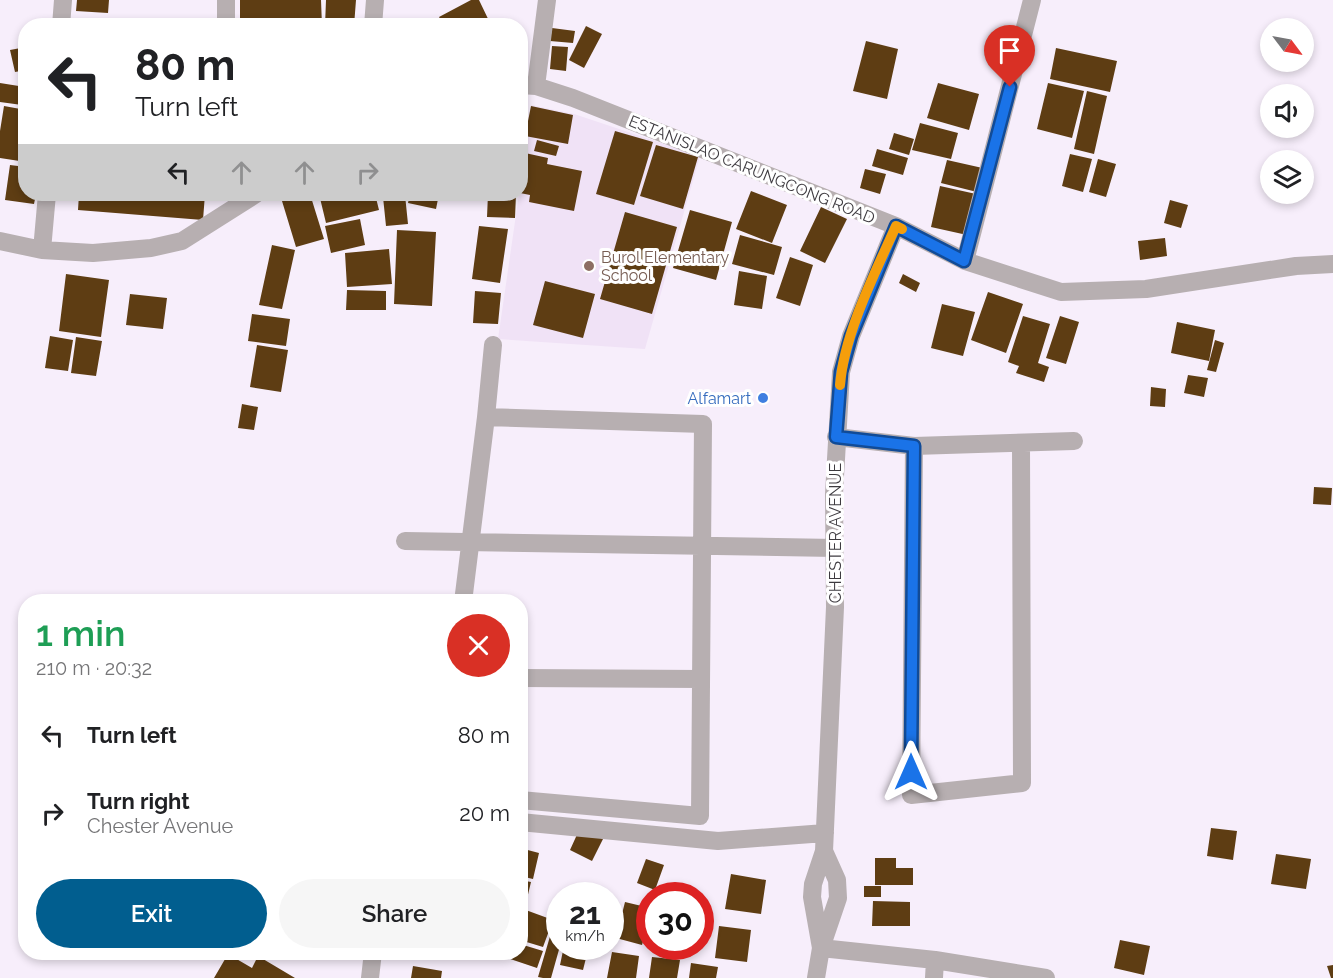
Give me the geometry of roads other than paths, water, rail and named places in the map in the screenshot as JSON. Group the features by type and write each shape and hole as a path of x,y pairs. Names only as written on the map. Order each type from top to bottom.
{"street":[{"path":"62,18 63,0"},
{"path":"226,0 226,18"},
{"path":"374,18 375,0"},
{"path":"528,85 547,0"},
{"path":"964,261 1032,0"},
{"name":"ESTANISLAO CARUNGCONG ROAD","path":"528,85 573,98 896,226 964,261 1061,292 1146,289 1296,266 1333,264"},
{"path":"42,250 46,201"},
{"path":"0,241 42,250 93,253 151,248 182,241 240,201"},
{"name":"CHESTER AVENUE","path":"821,948 812,897 813,884 824,851 825,833 835,607 834,494 841,372 851,336 896,226"},
{"path":"464,594 494,345"},
{"path":"486,417 703,424 700,816 528,801"},
{"path":"836,437 914,446 1074,441"},
{"path":"914,446 911,795 1022,783 1021,443"},
{"path":"405,542 835,548"},
{"path":"528,678 701,679"},
{"path":"528,823 717,841 825,833"},
{"name":"CHESTER AVENUE","path":"816,978 821,948 838,898 837,880 824,851"},
{"path":"821,948 935,960 1046,978"},
{"path":"370,978 372,960"},
{"path":"934,978 935,960"}],"place":[{"name":"Burol Elementary School","path":"589,266"},
{"name":"Alfamart","path":"763,398"}]}
